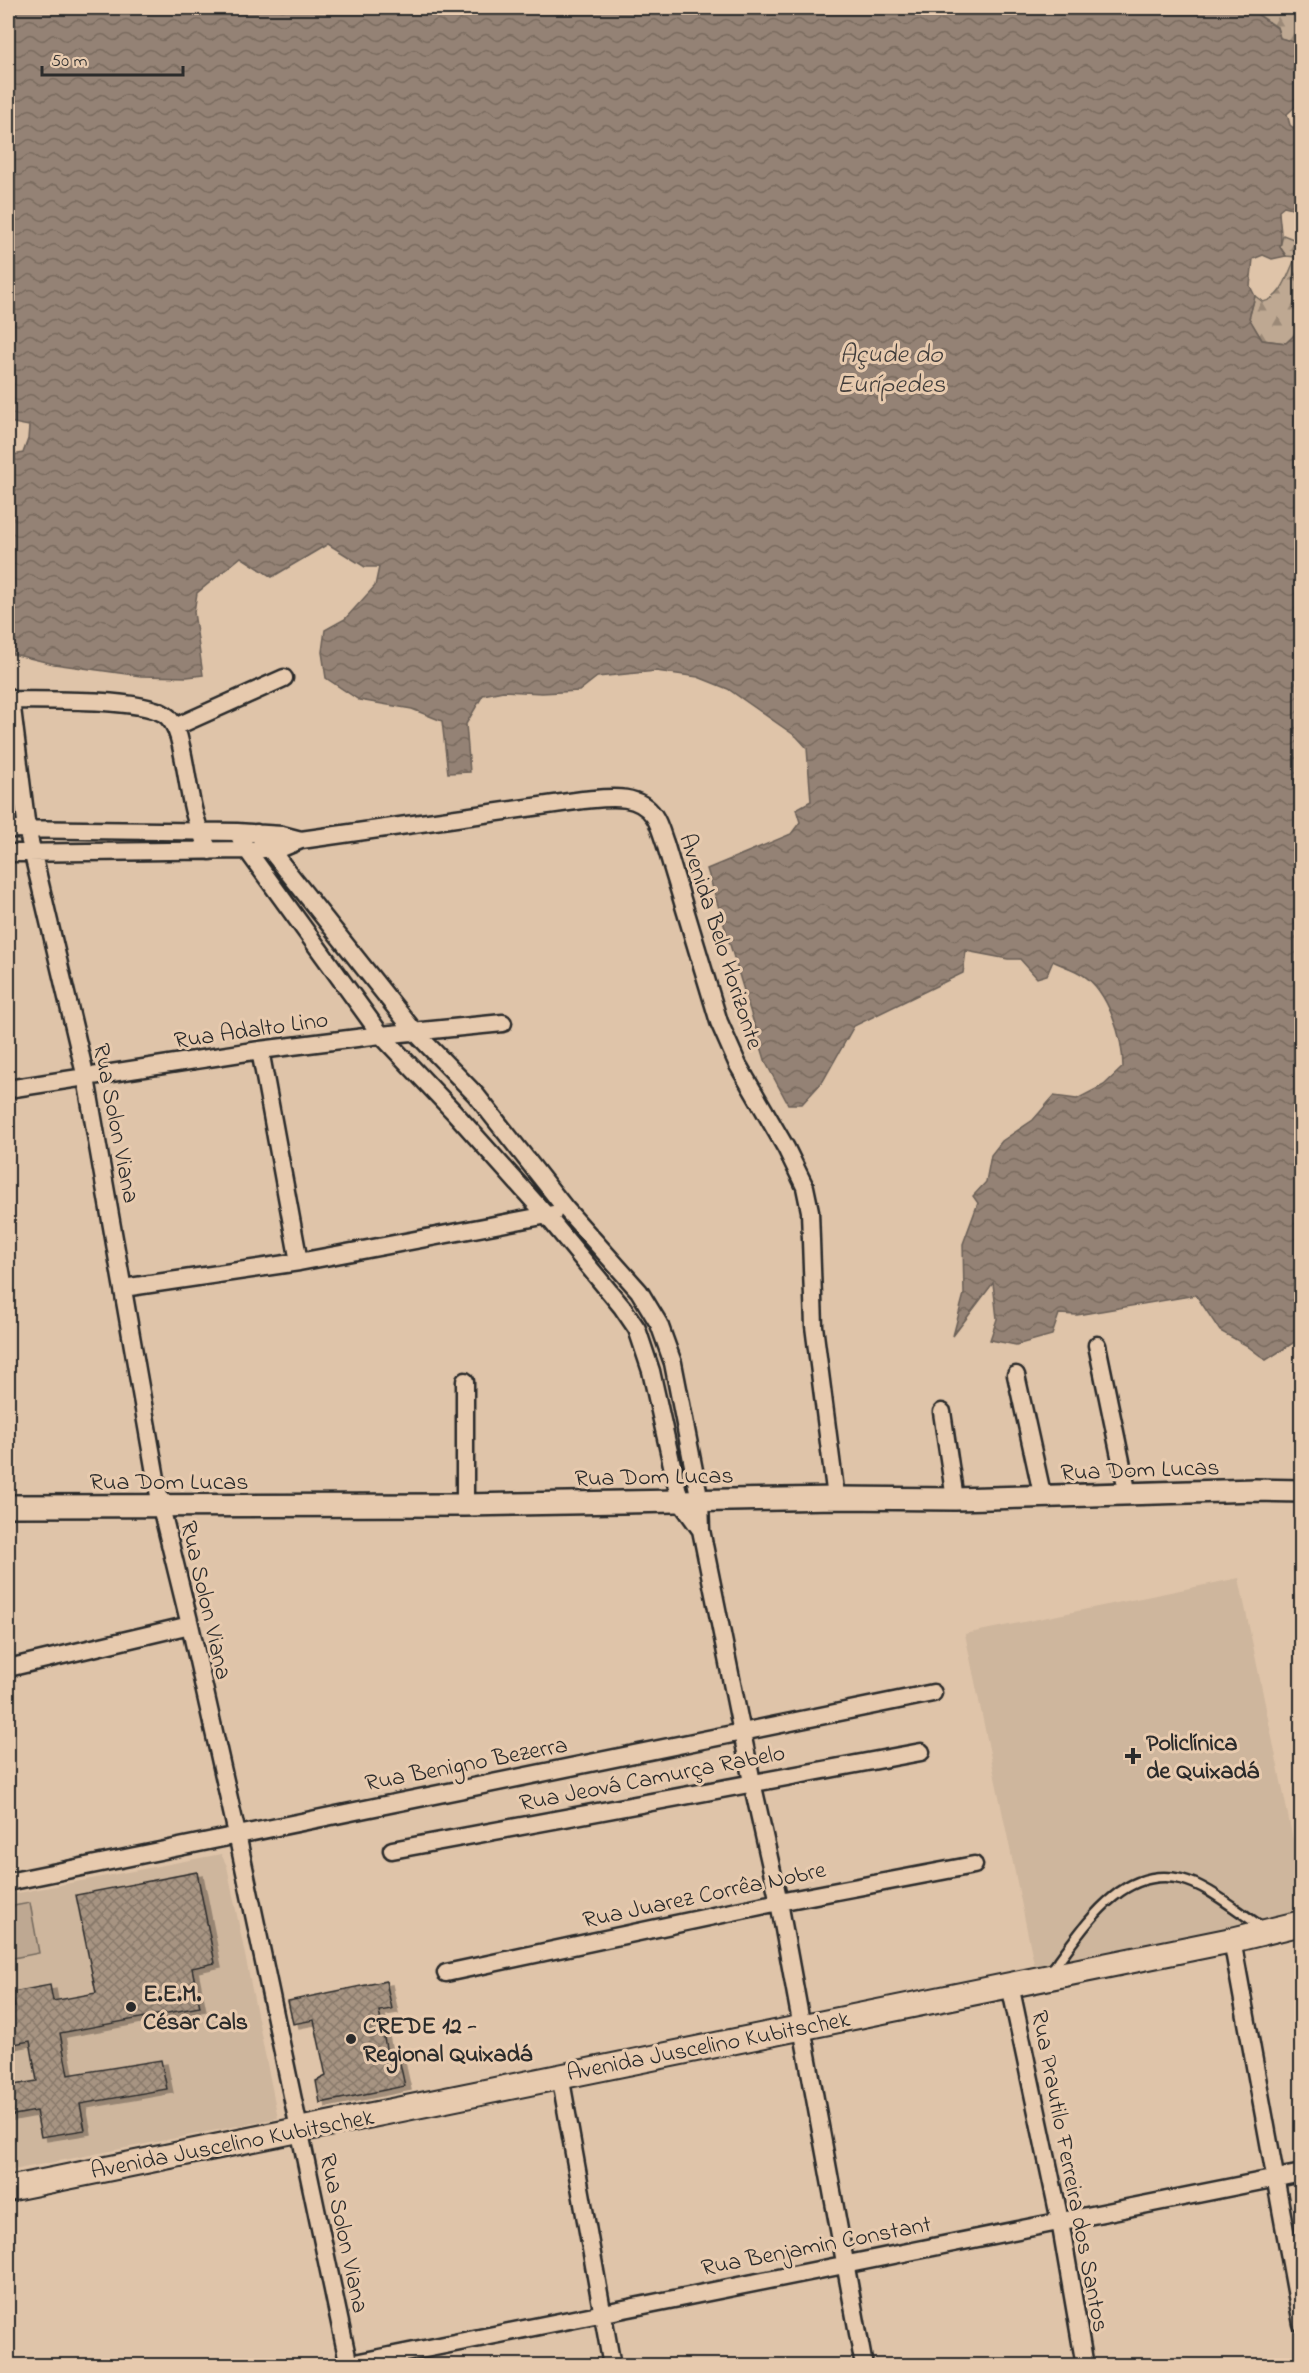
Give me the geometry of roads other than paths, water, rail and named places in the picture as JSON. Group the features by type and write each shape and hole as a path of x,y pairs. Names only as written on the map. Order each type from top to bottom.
{"main road":[{"name":"Avenida Juscelino Kubitschek","path":"8,2189 1232,1940 1302,1923"}],"street":[{"path":"175,727 284,678"},
{"path":"9,698 144,706 168,717 175,727 181,745 199,832 210,851"},
{"name":"Rua Solon Viana","path":"9,698 27,829 86,1078 160,1507 190,1625 237,1834 346,2365"},
{"name":"Avenida Belo Horizonte","path":"301,840 583,800 619,797 644,805 655,816 719,1022 738,1065 786,1148 805,1187 810,1210 814,1326 836,1497"},
{"path":"8,829 237,832 282,835 301,840"},
{"path":"237,832 247,850 381,1035 547,1216 622,1307 637,1329 701,1530 752,1782 780,1902 864,2366"},
{"path":"257,833 284,864 414,1031 476,1095 565,1208 639,1291 659,1324 674,1363 690,1501"},
{"path":"8,853 247,850 282,848 301,840"},
{"name":"Rua Adalto Lino","path":"8,1089 260,1050 414,1031 503,1023"},
{"path":"260,1050 299,1262"},
{"path":"454,1112 476,1095"},
{"path":"123,1288 299,1262 547,1216 565,1208"},
{"path":"637,1329 659,1324"},
{"path":"1097,1346 1128,1495"},
{"path":"1016,1375 1043,1497"},
{"path":"465,1381 465,1505"},
{"path":"942,1412 955,1499"},
{"name":"Rua Dom Lucas","path":"8,1506 465,1505 836,1497 955,1499 1255,1490 1302,1491"},
{"path":"8,1668 190,1625"},
{"name":"Rua Benigno Bezerra","path":"8,1882 933,1693"},
{"name":"Rua Jeová Camurça Rabelo","path":"392,1850 921,1752"},
{"name":"Rua Juarez Corrêa Nobre","path":"446,1973 780,1902 974,1865"},
{"path":"1232,1940 1302,2324"},
{"name":"Rua Prautilo Ferreira dos Santos","path":"1010,1985 1060,2221 1085,2366"},
{"path":"560,2075 612,2366"},
{"name":"Rua Benjamin Constant","path":"346,2365 1302,2173"}],"lane":[{"path":"1045,1978 1099,1909 1126,1886 1154,1877 1181,1879 1188,1882 1269,1931"}],"water":[{"name":"Açude do Eurípedes","path":"8,8 1248,8 1277,28 1280,38 1301,44 1301,97 1297,105 1287,114 1290,125 1297,131 1301,127 1301,210 1284,206 1279,210 1280,247 1286,256 1272,259 1263,255 1253,259 1250,286 1255,296 1249,318 1262,340 1286,343 1301,329 1301,1338 1266,1360 1246,1345 1220,1331 1196,1295 1077,1315 1059,1314 1052,1335 1016,1345 990,1340 997,1319 993,1283 953,1336 964,1294 963,1244 978,1203 973,1196 986,1182 991,1155 1002,1141 1033,1120 1054,1096 1077,1099 1104,1085 1123,1067 1117,1029 1100,992 1092,982 1072,969 1053,961 1047,975 1037,978 1020,959 966,951 963,973 854,1026 823,1081 802,1104 788,1104 766,1063 707,869 791,834 800,822 796,809 811,801 807,748 797,737 728,689 698,677 656,671 597,677 579,691 542,693 503,691 483,695 466,724 470,772 448,773 442,721 412,709 359,700 326,678 322,652 325,630 345,619 375,586 379,567 365,567 328,544 272,577 241,557 197,593 194,612 203,675 141,676 54,664 8,653 8,456 23,453 28,439 29,426 8,422"}],"place":[{"name":"Policlínica de Quixadá","path":"1133,1756"},
{"name":"E.E.M. César Cals","path":"131,2007"},
{"name":"CREDE 12 - Regional Quixadá","path":"351,2039"}]}
